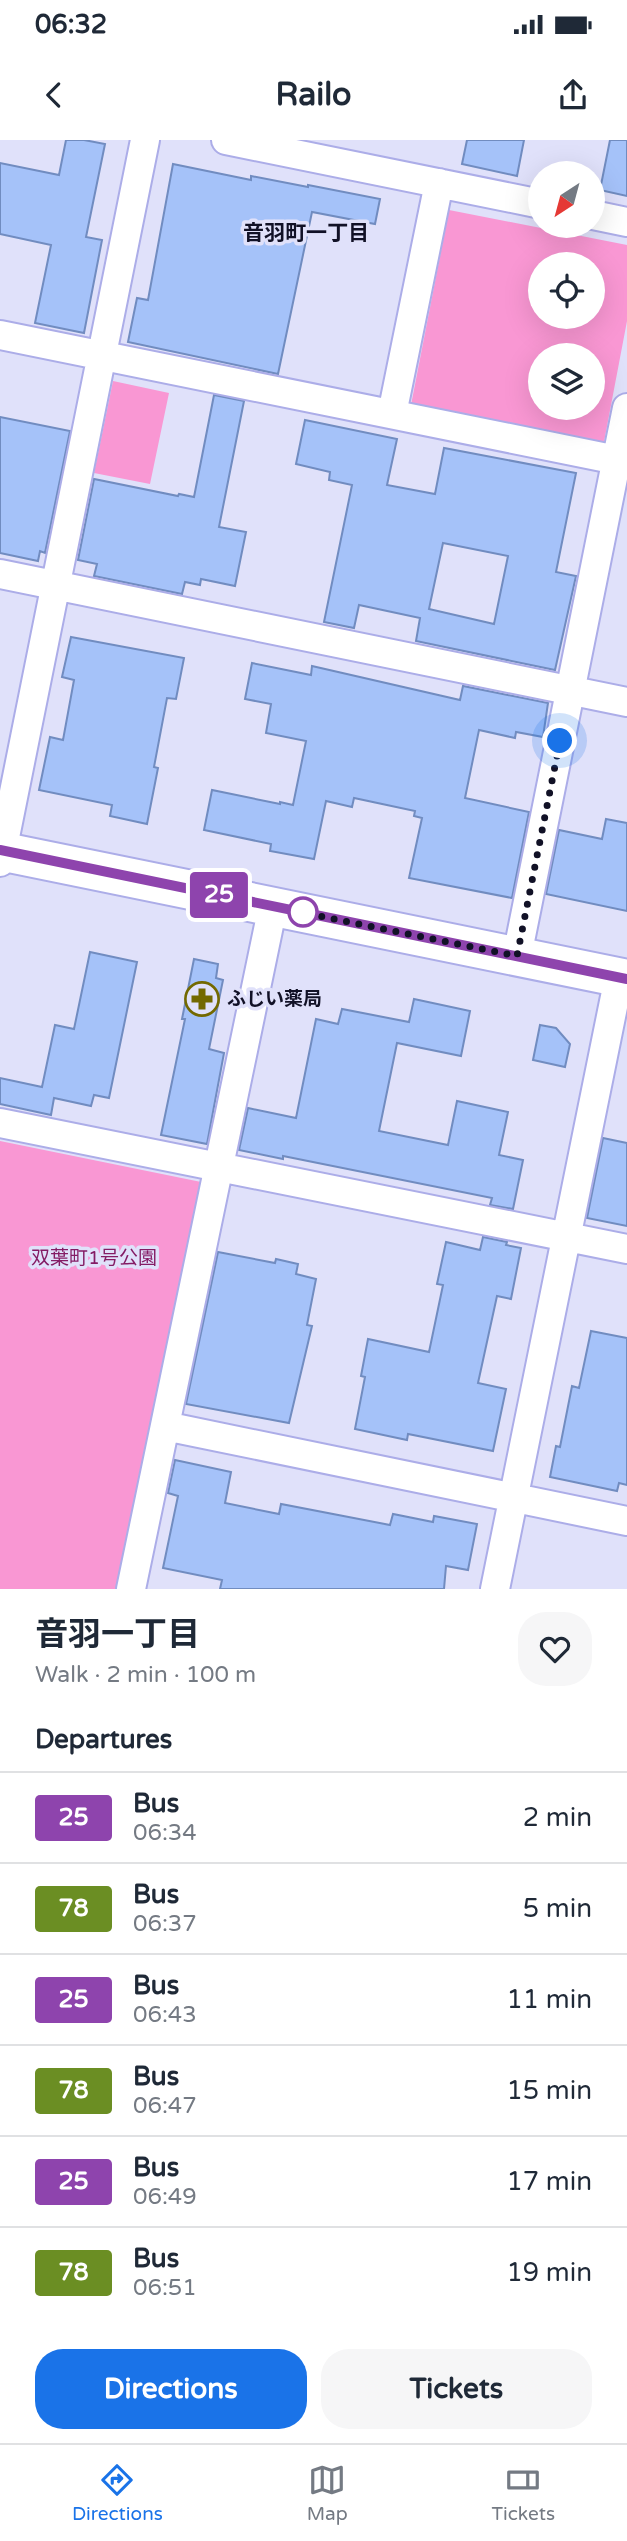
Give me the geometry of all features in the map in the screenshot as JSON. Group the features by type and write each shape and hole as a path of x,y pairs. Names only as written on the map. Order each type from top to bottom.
{"street":[{"path":"145,140 1,855 273,906 623,978 566,1237 495,1589"},
{"path":"226,140 528,201"},
{"path":"392,414 439,183"},
{"path":"606,218 627,222"},
{"path":"0,335 622,461"},
{"path":"517,956 570,690 622,461 627,408"},
{"path":"0,574 627,702"},
{"path":"131,1589 273,906"},
{"path":"0,1123 627,1249"},
{"path":"165,1426 627,1521"}],"green space":[{"path":"449,210 528,226 528,238 591,238 627,245 627,321 604,442 411,405"},
{"path":"113,381 169,393 150,484 94,473"},
{"name":"双葉町1号公園","path":"0,1141 206,1183 124,1589 0,1589"}],"building":[{"path":"66,140 105,144 86,237 102,240 84,333 35,323 51,245 0,234 0,163 59,175"},
{"path":"467,140 524,140 517,176 462,164"},
{"path":"610,140 627,140 627,196 606,191 606,161"},
{"path":"173,164 251,180 251,176 380,199 375,224 312,212 278,374 128,342 137,298 148,300"},
{"path":"214,395 244,401 219,527 246,532 235,586 201,579 200,585 185,582 182,594 94,576 97,564 78,560 94,479 194,497"},
{"path":"0,417 70,431 45,553 40,551 38,561 0,553"},
{"path":"305,420 397,439 387,485 435,494 444,448 576,473 556,572 576,576 555,670 416,641 420,618 359,605 354,628 324,622 352,485 329,480 330,472 296,464","holes":["443,543 508,556 494,624 429,609"]},
{"path":"71,637 184,658 176,699 167,698 147,824 110,816 112,805 39,790 50,737 63,740 74,680 62,677"},
{"path":"252,663 311,675 312,666 460,700 463,686 548,703 543,737 516,732 515,738 479,730 465,798 529,812 512,898 409,878 422,818 414,816 415,811 354,798 352,807 326,801 314,859 270,851 271,844 204,830 212,790 293,805 306,741 266,733 271,704 245,699"},
{"path":"606,819 627,823 627,911 546,894 559,830 602,839"},
{"path":"90,952 137,962 109,1098 94,1095 91,1106 54,1098 51,1115 0,1104 0,1078 42,1087 55,1025 74,1029"},
{"path":"194,959 218,964 216,978 223,980 209,1049 224,1053 207,1144 161,1135 185,1019 182,1019"},
{"path":"414,999 470,1011 461,1056 397,1043 379,1131 448,1145 457,1101 508,1112 499,1155 523,1160 513,1209 490,1205 492,1198 283,1156 283,1159 239,1150 248,1108 296,1118 316,1019 338,1024 342,1009 409,1022"},
{"path":"540,1025 556,1028 570,1044 565,1067 533,1060"},
{"path":"603,1138 627,1143 627,1226 587,1218"},
{"path":"483,1237 521,1248 511,1299 497,1296 478,1383 506,1389 493,1451 408,1434 407,1440 355,1429 365,1377 361,1376 368,1339 429,1352 443,1285 437,1284 446,1242 480,1250"},
{"path":"218,1252 275,1263 276,1259 298,1264 296,1274 316,1279 307,1325 312,1326 289,1423 186,1404"},
{"path":"591,1331 627,1338 627,1485 619,1483 617,1491 550,1477 556,1446 560,1447 572,1386 579,1388"},
{"path":"175,1460 231,1472 225,1503 279,1514 281,1504 390,1525 393,1514 433,1522 434,1516 477,1524 468,1570 446,1566 444,1589 220,1589 222,1580 163,1568 178,1496 168,1493"}],"bus line":[{"name":"25","path":"0,850 627,979"}],"place":[{"name":"ふじい薬局","path":"202,999"}],"district":[{"name":"音羽町一丁目","path":"306,233"}],"route":[{"path":"303,912 300,912 517,956 560,741"}]}
